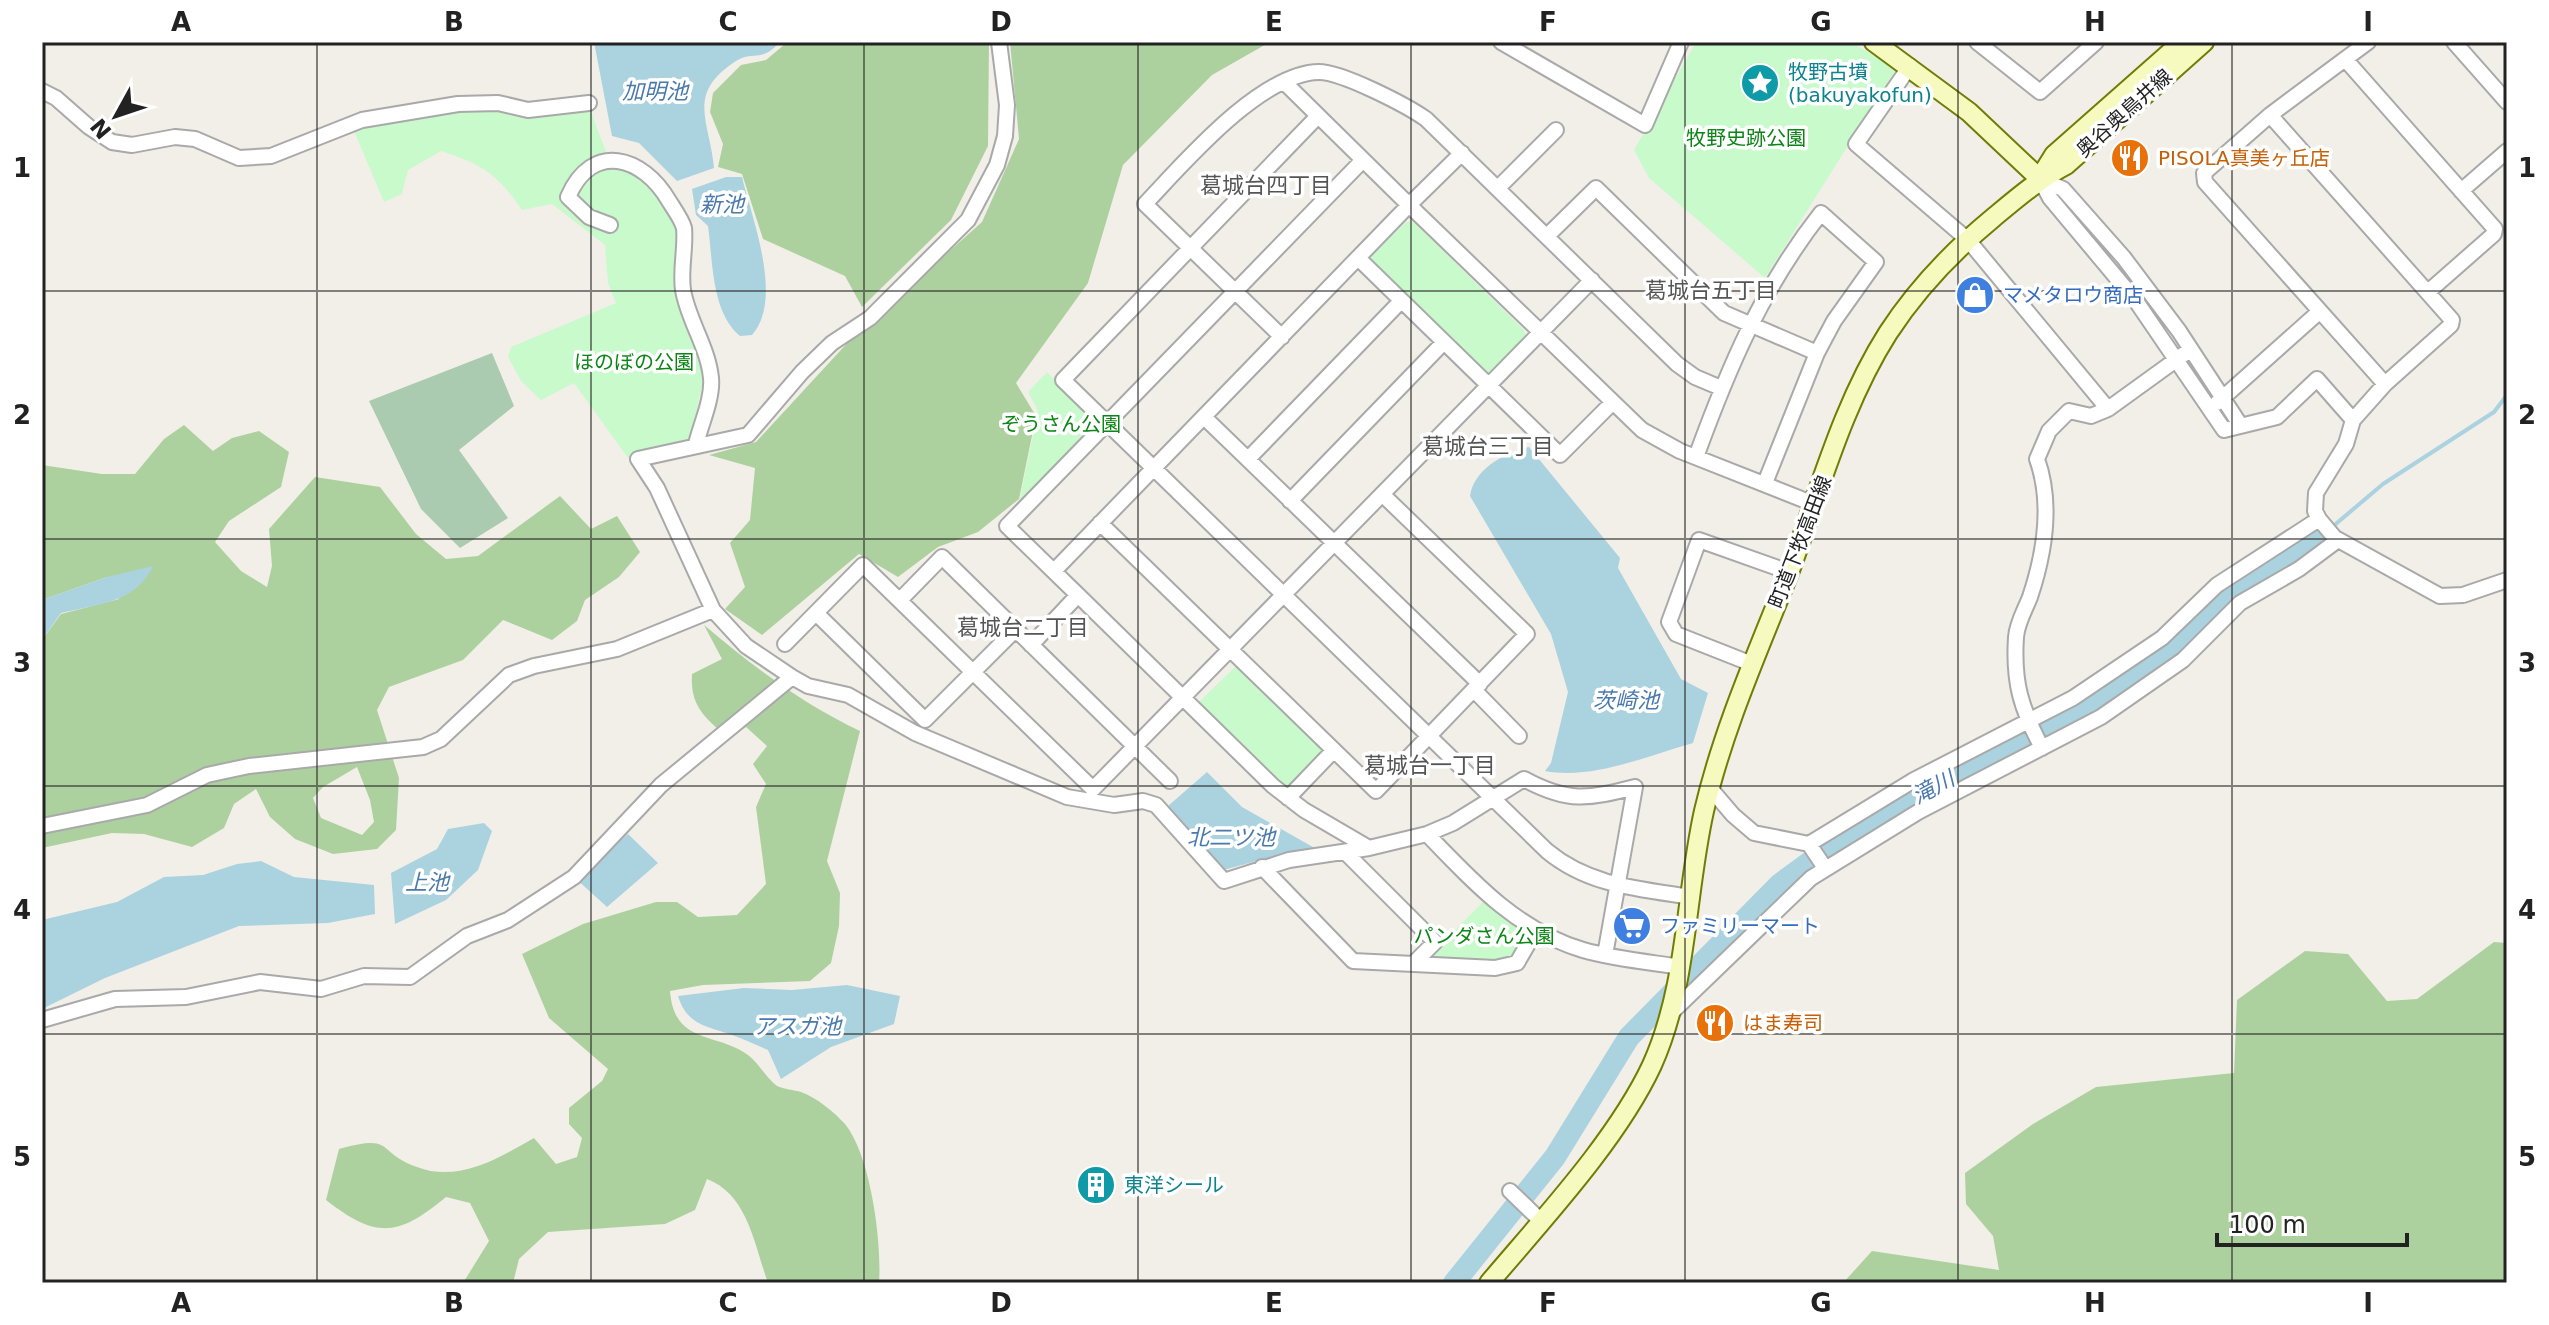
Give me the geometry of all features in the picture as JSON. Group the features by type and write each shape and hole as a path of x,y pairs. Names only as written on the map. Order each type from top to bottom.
{"street":[{"path":"999,42 1007,105 1005,136 997,165 968,220 870,318 832,343 802,372 748,435 638,459 657,488 713,610 737,638 808,686 848,695 915,733 1067,797 1114,805 1143,801 1156,805 1224,881 1262,867 1313,855 1369,848 1427,834 1492,800 1524,779 1553,795 1587,797 1635,787 1605,955"},
{"path":"1501,42 1645,125 1678,43"},
{"path":"1874,42 1977,119 2040,179 2050,198 2110,268 2177,359 2224,430 2277,417 2317,379 2353,420"},
{"path":"1977,42 2040,92 2096,42"},
{"path":"2040,179 2054,155 2182,42"},
{"name":"奥谷奥鳥井線","path":"2040,179 2066,165 2204,42"},
{"path":"2368,42 2270,115 2204,173 2205,182 2385,384"},
{"path":"2454,42 2507,102"},
{"path":"2345,59 2495,229 2494,234 2428,292"},
{"path":"1910,66 1856,144 1968,240 2108,409"},
{"path":"1282,337 1145,204 1227,119 1285,83 1316,72 1336,76 1414,111 1462,153 1686,371 1721,388"},
{"path":"1285,83 1612,403 1655,439 1814,504"},
{"path":"42,91 56,98 89,127 112,142 132,145 175,137 195,139 239,158 271,156 362,120 458,104 498,103 528,110 589,103"},
{"path":"2270,115 2452,320 2451,325 2385,384 2353,420 2346,444 2316,493 2315,511 2334,537 2440,596 2451,597 2505,586"},
{"path":"1318,116 1063,380 1492,800 1561,863 1617,886 1692,897"},
{"path":"1498,188 1556,130"},
{"path":"2461,191 2507,151"},
{"path":"1054,571 1462,153"},
{"path":"610,225 589,217 568,197 582,175 611,160 628,161 645,171 662,190 684,226 684,293 708,359 712,381 696,444"},
{"path":"1363,160 1007,526 1288,798 1369,848"},
{"path":"2040,179 2063,189 2124,258 2191,349 2241,426"},
{"name":"町道下牧高田線","path":"1489,1283 1536,1217 1636,1095 1652,1064 1670,1013 1681,967 1710,788 1752,664 1855,397 1888,333 1918,292 1968,240 2040,179"},
{"path":"1547,236 1596,188 1713,304 1748,326 1817,353"},
{"path":"1696,457 1748,326 1784,262 1821,213 1876,262 1834,321 1817,353 1765,483"},
{"path":"1358,258 1560,455 1612,403"},
{"path":"785,644 863,565 1093,789 1592,280"},
{"path":"1248,459 1401,301"},
{"path":"2210,409 2319,312"},
{"path":"1290,501 1444,342"},
{"path":"2042,748 2028,721 2016,684 2016,634 2046,539 2045,483 2037,459 2060,417 2069,411 2091,416 2108,409 2191,349"},
{"path":"1204,417 1477,687 1519,736"},
{"path":"1100,523 1376,791 1527,634 1382,494"},
{"path":"1710,788 1733,815 1754,833 1809,844 1914,780 2073,698 2162,638 2217,585 2319,519"},
{"path":"1670,1013 1779,905 1825,868 1942,798 2101,717 2183,660 2240,603 2288,575 2334,537"},
{"path":"1752,664 1676,634 1669,622 1699,540 1789,572"},
{"path":"2274,550 2288,575"},
{"path":"900,600 942,557 1170,781"},
{"path":"1031,645 1078,595"},
{"path":"42,826 147,805 207,775 249,766 423,747 441,739 509,675 534,666 617,649 713,610"},
{"path":"816,613 925,720 1015,630"},
{"path":"42,1020 115,999 186,997 260,982 321,989 364,976 410,977 467,936 508,920 574,877 661,785 792,677"},
{"path":"1288,798 1334,750"},
{"path":"1427,834 1493,900 1536,930 1568,945 1605,955 1681,967"},
{"path":"1809,844 1825,868"},
{"path":"1345,852 1435,942 1413,964"},
{"path":"1262,867 1353,961 1495,968 1517,963 1536,930"},
{"path":"1510,1191 1536,1217"}],"green space":[{"path":"989,42 988,146 951,220 862,307 845,276 763,239 742,174 718,167 723,144 710,112 713,93 741,65 766,60 785,44"},
{"path":"1010,42 1270,42 1212,75 1123,165 1088,283 1016,383 1036,416 1019,499 978,532 938,547 898,577 859,554 762,635 725,609 745,587 730,543 750,520 755,468 709,455 756,442 851,339 982,222 1019,139"},
{"name":"牧野史跡公園","path":"1696,42 1851,42 1896,69 1765,278 1649,178 1634,150"},
{"name":"ほのぼの公園","path":"498,110 547,115 591,112 606,152 646,183 677,225 676,292 704,378 690,438 628,458 574,383 541,400 521,381 508,357 511,347 616,303 608,283 605,245 552,204 522,210 505,187 488,172 441,151 408,170 402,194 384,202 354,131 425,114"},
{"path":"1413,221 1524,330 1526,339 1492,371 1483,372 1372,262 1371,256 1406,222"},
{"path":"492,353 514,406 459,450 508,518 460,548 421,509 369,401"},
{"name":"ぞうさん公園","path":"1047,372 1098,424 1018,507 1038,411 1028,392"},
{"path":"184,425 213,451 232,438 259,431 289,452 281,487 229,521 215,542 241,571 267,587 272,566 269,529 315,477 380,487 416,534 446,559 478,556 560,496 591,529 617,516 640,552 619,577 585,600 577,621 552,640 503,620 463,660 389,687 377,710 399,778 396,830 377,849 333,854 295,839 270,817 256,789 234,804 224,828 192,847 144,834 112,833 42,848 42,640 61,614 119,599 107,577 42,600 42,465 102,474 135,474 164,439","holes":["357,767 370,800 374,822 362,835 321,818 313,798 323,787"]},
{"path":"704,625 779,683 818,709 860,731 827,861 840,893 839,926 831,963 810,981 703,985 670,991 673,1008 688,1029 748,1055 777,1086 813,1098 845,1124 862,1157 873,1200 879,1246 879,1283 768,1283 741,1209 721,1186 707,1179 695,1210 665,1224 548,1232 519,1259 513,1283 463,1283 489,1241 470,1203 446,1197 400,1226 373,1227 359,1222 326,1200 339,1149 378,1144 417,1167 448,1172 478,1166 534,1138 556,1164 577,1157 582,1138 569,1124 569,1108 602,1081 608,1069 549,1018 522,954 583,924 656,902 677,902 698,917 737,915 766,884 756,807 766,784 753,764 767,746 746,727 726,736 700,710 693,694 692,674 722,659"},
{"path":"1238,664 1322,750 1289,789 1199,702"},
{"name":"パンダさん公園","path":"1484,901 1526,931 1528,937 1514,960 1494,962 1435,958 1433,952"},
{"path":"2494,942 2507,943 2507,1283 1843,1283 1872,1251 1999,1270 1993,1236 1966,1204 1965,1173 2033,1124 2096,1087 2234,1073 2237,1000 2305,951 2348,954 2387,1001 2417,999"}],"water":[{"name":"加明池","path":"594,42 780,42 767,53 736,61 710,85 704,109 714,168 677,181 639,143 612,136"},
{"name":"新池","path":"726,177 742,177 763,258 765,301 761,320 752,335 740,336 723,314 715,285 708,226 696,215 692,189"},
{"name":"茨崎池","path":"1529,447 1620,558 1618,568 1681,679 1708,693 1693,743 1601,770 1545,771 1551,763 1568,692 1551,634 1470,496 1484,470 1510,453"},
{"path":"153,566 137,588 126,595 61,613 42,640 42,600 107,577"},
{"name":"北二ツ池","path":"1207,772 1242,807 1320,851 1296,850 1220,871 1168,806"},
{"name":"上池","path":"484,823 492,831 478,870 446,900 395,924 391,873 437,849 448,829"},
{"path":"628,834 658,863 607,907 574,877"},
{"path":"261,861 294,877 374,885 375,914 328,923 239,926 105,978 42,1009 42,920 117,902 164,877 203,875 237,864"},
{"name":"アスガ池","path":"847,985 900,996 894,1024 831,1047 781,1079 768,1050 692,1019 678,996 744,988 792,990"}],"waterway":[{"name":"滝川","path":"2331,528 2383,484 2494,412 2507,395"},
{"name":"滝川","path":"1454,1283 1555,1157 1629,1037 1780,884 1829,848 1906,802 2097,700 2183,640 2230,593 2323,534"}],"place":[{"name":"牧野古墳 (bakuyakofun)","path":"1760,83"},
{"name":"PISOLA真美ヶ丘店","path":"2130,158"},
{"name":"マメタロウ商店","path":"1975,295"},
{"name":"ファミリーマート","path":"1632,926"},
{"name":"はま寿司","path":"1715,1023"},
{"name":"東洋シール","path":"1096,1185"}],"district":[{"name":"葛城台四丁目","path":"1266,185"},
{"name":"葛城台五丁目","path":"1711,290"},
{"name":"葛城台三丁目","path":"1488,446"},
{"name":"葛城台二丁目","path":"1023,627"},
{"name":"葛城台一丁目","path":"1430,765"}]}
